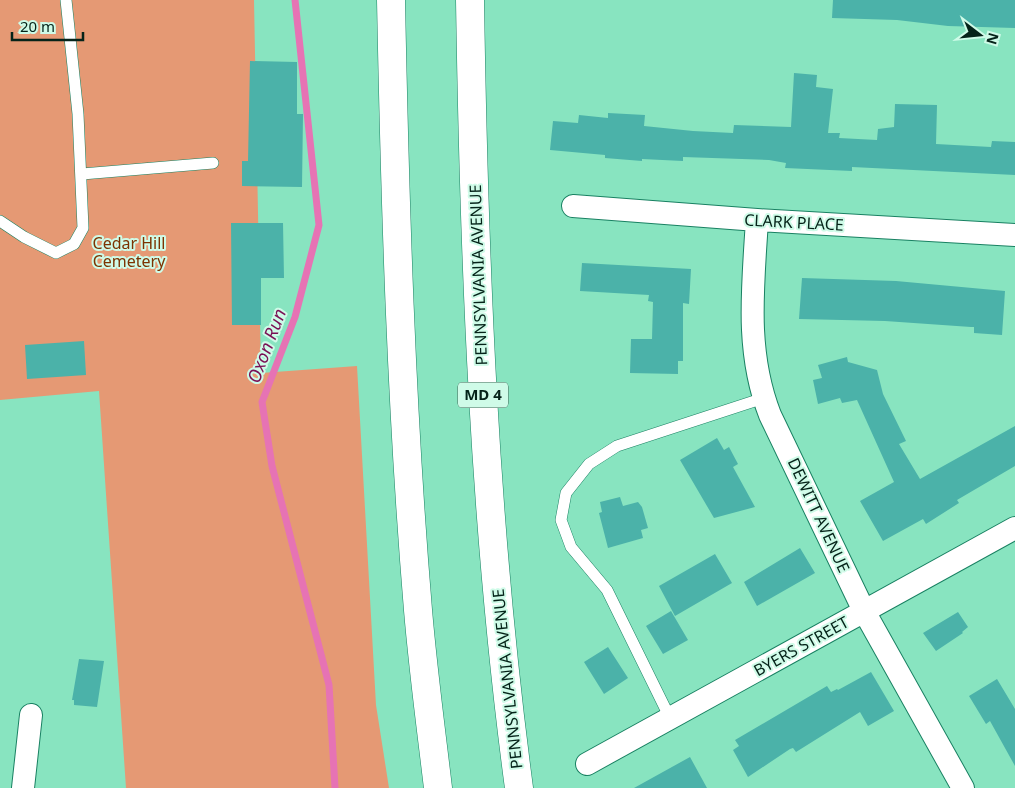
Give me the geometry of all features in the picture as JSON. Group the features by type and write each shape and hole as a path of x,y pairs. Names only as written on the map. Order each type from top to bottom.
{"highway":[{"path":"391,0 395,206 409,473 418,612 438,788"},
{"name":"PENNSYLVANIA AVENUE","path":"470,0 479,333 502,664 519,788"}],"street":[{"name":"CLARK PLACE","path":"573,206 757,220 1015,235"},
{"name":"DEWITT AVENUE","path":"757,220 752,340 755,364 764,398 864,611 963,788"},
{"name":"BYERS STREET","path":"587,764 1015,528"},
{"path":"23,788 31,715"}],"lane":[{"path":"0,221 24,237 56,253 74,244 83,228 78,114 66,0"},
{"path":"82,174 213,163"},
{"path":"670,718 607,590 570,547 561,520 566,493 589,464 617,446 764,398"}],"green space":[{"name":"Cedar Hill Cemetery","path":"0,0 254,0 261,373 357,366 376,705 389,788 126,788 99,391 0,400"}],"building":[{"path":"833,0 1015,0 1015,28 948,26 897,20 832,18"},
{"path":"250,61 297,62 297,114 303,114 302,187 242,186 242,161 248,161"},
{"path":"794,73 817,75 816,87 833,89 828,133 840,133 839,138 877,140 878,129 894,127 895,104 937,105 936,144 991,147 992,141 1015,142 1015,175 852,167 852,171 785,168 786,163 769,160 683,157 683,161 642,159 642,161 605,158 605,155 550,150 553,121 578,123 579,115 608,118 608,113 645,115 644,126 693,131 733,133 734,125 791,127"},
{"path":"231,223 283,223 284,278 261,278 261,325 232,325"},
{"path":"582,263 691,269 689,304 683,303 683,361 678,361 678,374 630,373 631,339 652,339 653,302 648,301 649,295 580,291"},
{"path":"802,278 896,281 1005,291 1002,335 974,333 974,327 885,321 799,319"},
{"path":"84,341 86,375 27,379 25,345"},
{"path":"847,357 848,362 877,370 883,394 906,441 899,444 920,479 1015,426 1015,466 957,500 959,503 926,524 923,519 883,541 860,501 894,482 857,400 842,403 840,398 818,404 813,380 822,378 818,365"},
{"path":"717,438 724,450 729,447 738,464 733,467 755,507 714,518 680,460"},
{"path":"620,497 623,506 638,502 642,507 648,528 641,530 643,538 608,548 599,513 602,512 600,502"},
{"path":"800,548 815,573 757,606 744,582"},
{"path":"715,554 732,583 675,616 659,586"},
{"path":"671,611 688,640 663,654 646,626"},
{"path":"958,612 968,627 963,633 936,651 923,633"},
{"path":"608,647 628,678 604,694 584,662"},
{"path":"79,659 104,661 97,707 74,705 74,700 72,700"},
{"path":"871,672 894,711 868,726 860,712 796,752 793,748 790,749 748,777 733,750 739,746 735,740 827,686 831,692 838,690"},
{"path":"997,679 1015,709 1015,766 990,721 986,724 969,696"},
{"path":"690,757 707,788 634,788"}],"waterway":[{"name":"Oxon Run","path":"295,0 319,225 295,317 262,402 272,466 329,685 335,788"}]}
